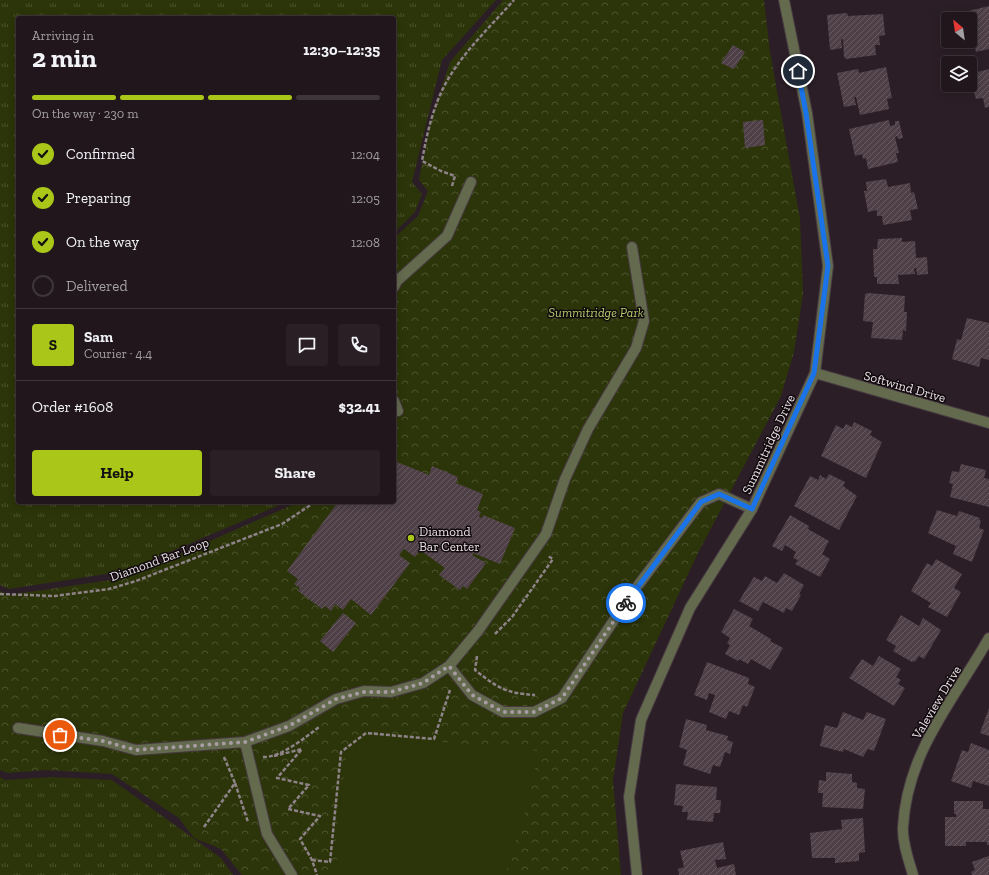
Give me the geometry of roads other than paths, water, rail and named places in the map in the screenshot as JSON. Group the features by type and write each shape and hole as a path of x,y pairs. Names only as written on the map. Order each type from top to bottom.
{"street":[{"name":"Summitridge Drive","path":"637,875 629,797 641,720 690,608 752,509 814,373 828,266 806,113 784,0"},
{"path":"396,283 448,236 471,182"},
{"path":"18,728 103,741 136,750 245,742 289,726 336,699 364,692 391,692 423,683 449,666 478,631 546,534 565,479 588,429 636,348 644,321 632,247"},
{"name":"Softwind Drive","path":"814,373 989,423"},
{"path":"396,406 398,411"},
{"path":"449,666 472,695 503,712 534,712 562,698 630,596 701,502 719,494 752,509"},
{"name":"Valeview Drive","path":"913,875 903,829 910,780 930,733 968,676 989,638"},
{"path":"245,742 267,834 292,875"}],"place":[{"name":"Diamond Bar Center","path":"411,538"}],"park label":[{"name":"Summitridge Park","path":"596,312"}]}
